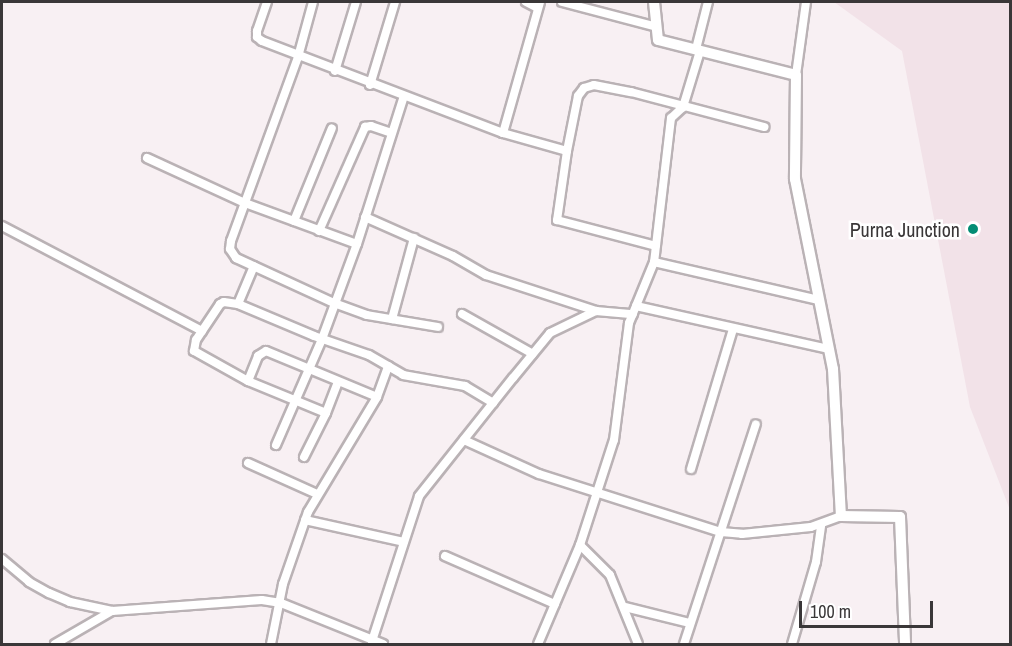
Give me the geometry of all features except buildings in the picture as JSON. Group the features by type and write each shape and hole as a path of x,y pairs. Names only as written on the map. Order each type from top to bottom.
{"main road":[{"path":"654,2 658,40 796,75 795,179 833,369 841,516 900,517 905,645"}],"street":[{"path":"267,2 257,37 298,57 370,85 502,133 567,151"},
{"path":"313,2 298,57 230,249 236,258 334,303 367,315 438,327"},
{"path":"335,71 356,2"},
{"path":"370,85 394,2"},
{"path":"502,133 539,5 525,2"},
{"path":"562,2 657,27"},
{"path":"538,645 580,545 614,440 629,323 654,262 671,118 682,107 698,50 708,2"},
{"path":"796,75 806,2"},
{"path":"656,246 557,220 578,96 584,88 594,85 606,87 764,127"},
{"path":"276,445 322,339 357,244 404,96"},
{"path":"319,231 365,127 371,126 391,133"},
{"path":"294,221 332,128"},
{"path":"147,158 245,203 357,244"},
{"path":"365,217 453,256 486,275 596,311 635,310 829,349"},
{"path":"2,226 202,331"},
{"path":"392,319 414,238"},
{"path":"654,262 819,300"},
{"path":"238,304 254,266"},
{"path":"326,413 248,381 194,351 196,340 220,304 224,302 238,304 322,339 369,355 403,375 465,386 493,403"},
{"path":"372,641 419,496 550,333 596,311"},
{"path":"462,314 533,354"},
{"path":"691,469 733,329"},
{"path":"248,381 258,356 263,352 376,397"},
{"path":"271,645 283,584 305,520 317,494 376,397 388,366"},
{"path":"304,458 338,382"},
{"path":"684,645 689,623 756,424"},
{"path":"464,440 539,474 721,532 742,534 821,525 841,516"},
{"path":"248,463 317,494"},
{"path":"305,520 404,542"},
{"path":"792,645 816,562 821,525"},
{"path":"580,545 610,575 625,607 638,645"},
{"path":"445,556 555,604"},
{"path":"2,559 49,593 70,602 112,611 256,600 281,603 383,645"},
{"path":"625,607 689,623"},
{"path":"55,645 112,611"}],"shaded area":[{"name":"Purna Junction","path":"834,2 1010,2 1010,510 970,407 902,51"}],"place":[{"name":"Purna Junction","path":"973,229"}]}
